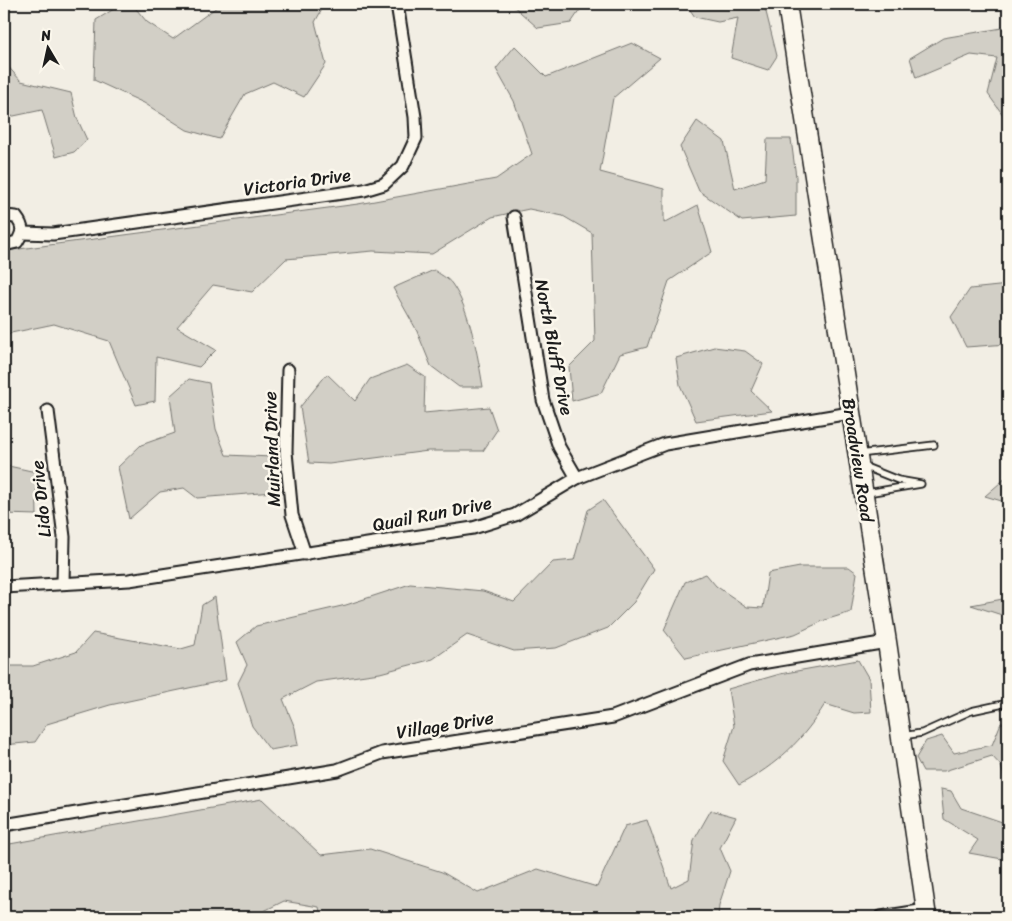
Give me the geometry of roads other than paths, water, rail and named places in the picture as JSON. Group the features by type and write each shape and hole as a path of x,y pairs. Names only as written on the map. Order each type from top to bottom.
{"main road":[{"name":"Broadview Road","path":"787,4 887,642 926,914"}],"street":[{"name":"Victoria Drive","path":"23,233 53,234 364,190 384,184 403,166 416,138 415,117 397,4"},
{"path":"4,216 16,217 22,225 23,233 17,242 4,244"},
{"name":"North Bluff Drive","path":"514,217 543,400 559,447 577,478"},
{"name":"Muirland Drive","path":"288,370 286,452 292,515 305,554"},
{"name":"Lido Drive","path":"48,411 64,537 62,582"},
{"name":"Quail Run Drive","path":"4,587 62,582 128,580 473,528 514,515 577,478 665,444 850,413"},
{"name":"Village Drive","path":"4,825 337,770 382,753 613,717 749,665 887,642"},
{"path":"881,917 926,914"}],"lane":[{"path":"858,460 934,445"},
{"path":"858,460 898,480 921,484 864,494"},
{"path":"900,737 922,733 972,711 1008,703"}]}
